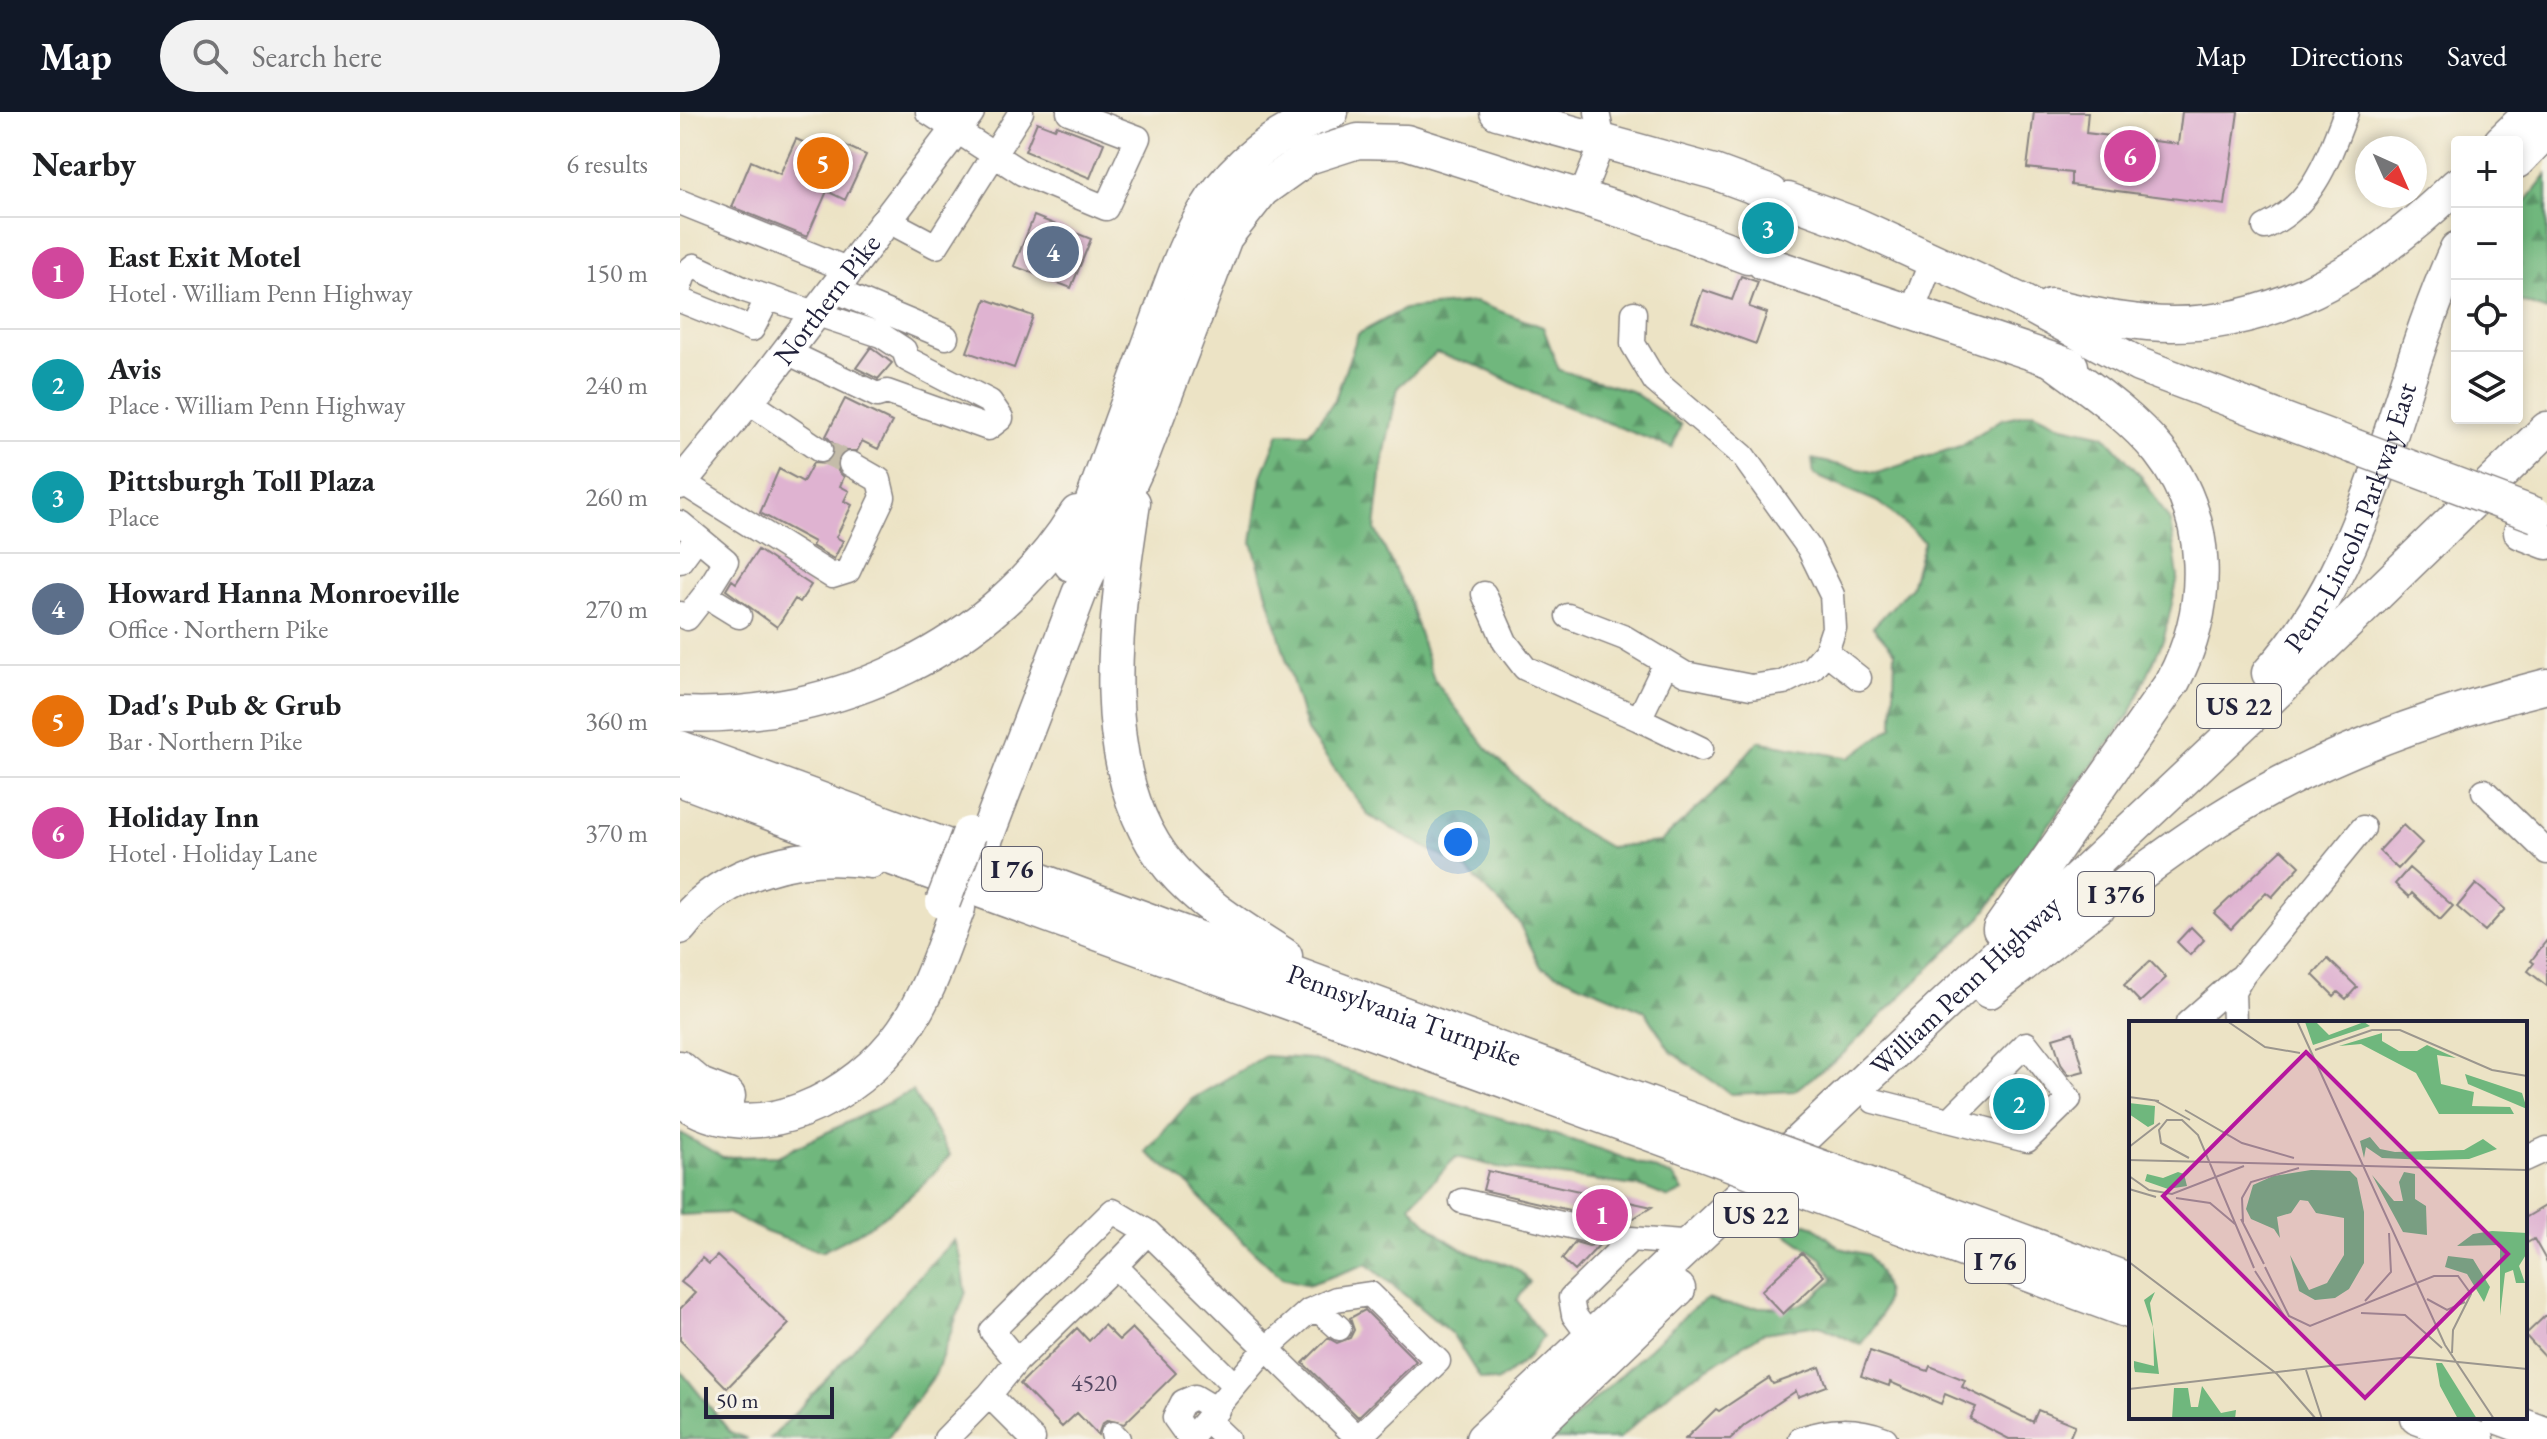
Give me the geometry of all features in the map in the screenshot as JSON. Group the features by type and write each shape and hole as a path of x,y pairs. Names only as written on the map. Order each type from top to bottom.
{"highway":[{"path":"680,1099 718,1117 752,1121 789,1114 843,1089 888,1050 913,1017 950,905 1079,594 1198,221 1223,185 1257,152 1293,128 1331,112"},
{"path":"1497,112 1600,126 1779,196 1932,260 2019,300 2139,365 2346,455"},
{"path":"2507,136 2532,112"},
{"path":"2523,144 2547,128"},
{"path":"2523,154 2547,128"},
{"path":"680,714 751,712 826,699 873,683 935,652 976,623 1044,558 1124,456 1225,237 1255,198 1292,166 1341,144 1390,140 1425,146 1581,197 1911,314 2346,455 2538,527"},
{"path":"2019,300 2148,323 2198,322 2246,315 2312,292 2348,274 2386,248 2451,192"},
{"name":"Penn-Lincoln Parkway East","path":"2060,893 2275,667 2317,612 2349,548 2451,266"},
{"path":"1943,1005 2163,695 2183,660 2197,621 2201,585 2199,548 2191,513 2178,480 2159,452 2134,425 2052,360"},
{"name":"William Penn Highway","path":"1483,1439 1694,1244 2060,893 2279,690 2547,429"},
{"name":"William Penn Highway","path":"1522,1439 2547,455"},
{"path":"1124,456 1115,650 1124,759 1139,815 1169,866 1198,895 1343,993"},
{"name":"I 376","path":"1989,991 2180,845 2247,803 2331,760 2400,732 2547,686"},
{"name":"Pennsylvania Turnpike","path":"680,748 1343,993 1698,1137"},
{"name":"Pennsylvania Turnpike","path":"680,779 913,868 1698,1137 1868,1200 2129,1311"},
{"path":"680,927 715,893 745,876 781,865 843,859 913,868"},
{"path":"680,1068 711,1091 751,1099 783,1094 831,1071 867,1043 897,1007 950,905"},
{"name":"Pennsylvania Turnpike","path":"1868,1200 2129,1280"},
{"path":"2422,1419 2477,1439"},
{"path":"2504,1419 2544,1434"}],"main road":[{"name":"Northern Pike","path":"681,483 787,352 962,122"}],"street":[{"path":"928,112 962,122 995,156 1022,173 1106,208 1138,138 1069,112"},
{"path":"887,220 936,246 1021,112"},
{"path":"2265,227 2299,207 2327,160 2346,112"},
{"path":"1581,197 1600,126"},
{"path":"680,202 841,280 946,337"},
{"path":"1911,314 1932,260"},
{"path":"680,286 684,274 694,266 768,298 881,335 904,350 907,359 990,402 1001,418 988,428 887,392 877,395 787,352"},
{"path":"680,300 752,329 768,298"},
{"path":"1568,616 1625,638 1665,665 1707,681 1763,687 1799,676 1826,652 1834,628 1832,595 1809,548 1743,456 1655,381 1633,344 1634,313"},
{"path":"748,401 820,450"},
{"path":"681,483 832,576 848,571 883,497 879,480 851,464"},
{"path":"680,561 688,530 726,561 687,618 680,614"},
{"path":"1484,594 1505,642 1525,668 1701,749"},
{"path":"705,595 739,616"},
{"path":"1826,652 1859,678"},
{"path":"1639,719 1665,665"},
{"path":"2484,791 2547,852"},
{"path":"2234,1021 2233,992 2243,975 2363,828"},
{"path":"2190,1021 2243,975"},
{"path":"1874,1101 2027,1140 2069,1099 2026,1044 1950,1120"},
{"path":"2527,1158 2547,1149"},
{"path":"1462,1201 1605,1240 1694,1244"},
{"path":"1017,1361 992,1331 1113,1211 1148,1232 1266,1349 1358,1438 1438,1361 1370,1294 1336,1299 1309,1311 1266,1349 1233,1384 1212,1415 1227,1439"},
{"path":"946,1439 1017,1361 1148,1232"},
{"path":"1591,1338 1574,1315 1571,1298 1605,1240"},
{"path":"1115,1266 1233,1384"},
{"path":"1309,1311 1322,1313 1339,1328"},
{"path":"989,1395 1033,1439"},
{"path":"1801,1439 1825,1431 1851,1430 1885,1439"}],"green space":[{"path":"2547,175 2547,311 2523,302 2523,205"},
{"path":"1475,302 1543,327 1559,370 1631,391 1681,425 1672,448 1532,393 1481,367 1436,353 1398,387 1382,466 1375,529 1408,597 1434,680 1487,748 1559,818 1609,847 1660,842 1713,794 1758,741 1849,758 1893,726 1895,652 1873,627 1911,587 1924,541 1880,503 1814,475 1812,459 1877,473 1960,446 2002,419 2034,412 2063,426 2104,435 2141,476 2170,521 2178,577 2164,638 2130,714 1982,916 1841,1056 1794,1091 1731,1094 1671,1052 1645,1011 1541,967 1518,921 1467,870 1369,816 1307,731 1252,542 1262,476 1279,433 1309,433 1334,402 1358,334 1404,309"},
{"path":"1265,1056 1310,1059 1594,1147 1673,1176 1683,1191 1669,1198 1642,1187 1502,1168 1456,1157 1410,1205 1452,1243 1478,1256 1516,1268 1523,1274 1530,1282 1517,1300 1543,1337 1526,1360 1497,1382 1480,1378 1453,1335 1367,1264 1308,1285 1282,1278 1220,1220 1190,1186 1146,1152 1192,1099"},
{"path":"912,1091 950,1155 907,1199 840,1243 821,1252 766,1232 727,1213 680,1215 680,1133 723,1157 778,1156"},
{"path":"1792,1219 1815,1227 1840,1248 1868,1255 1877,1269 1886,1292 1885,1302 1877,1321 1860,1345 1819,1325 1763,1333 1674,1389 1619,1439 1552,1439 1692,1309 1707,1299 1735,1306 1785,1307 1801,1304 1824,1288 1833,1279 1822,1259 1779,1229"},
{"path":"954,1240 961,1258 966,1292 935,1375 887,1439 770,1439 907,1289"},
{"path":"680,1370 730,1432 748,1439 680,1439"}],"building":[{"path":"2034,112 2088,112 2086,133 2178,144 2182,112 2238,112 2225,205 2071,185 2071,173 2027,168"},
{"path":"1037,122 1055,129 1057,125 1104,143 1090,178 1025,151"},
{"path":"796,139 832,155 838,142 866,155 845,200 827,191 807,237 732,207 751,161 780,174"},
{"path":"1764,212 1781,219 1771,244 1755,238"},
{"path":"1034,216 1091,239 1071,288 1014,266"},
{"path":"1741,276 1758,282 1749,307 1767,313 1756,344 1692,321 1703,290 1732,300"},
{"path":"986,299 1033,316 1014,368 967,352"},
{"path":"871,347 892,363 878,379 856,368"},
{"path":"845,399 892,422 878,449 862,441 857,451 844,451 838,457 838,471 844,477 840,486 849,491 844,501 852,505 836,537 843,541 834,559 812,546 814,542 760,513 779,469 803,482 813,463 826,464 832,459 834,444 826,436"},
{"path":"758,550 811,585 800,602 795,599 777,627 726,590 732,580 736,583"},
{"path":"2403,825 2422,843 2398,869 2379,851"},
{"path":"2282,849 2300,866 2272,897 2266,892 2231,929 2214,913"},
{"path":"2409,868 2453,906 2440,920 2412,893 2409,897 2395,884"},
{"path":"2476,884 2505,909 2485,931 2457,907"},
{"path":"2191,927 2204,940 2190,955 2177,942"},
{"path":"2547,940 2547,986 2528,971 2534,963 2531,961"},
{"path":"2328,959 2357,987 2346,999 2338,992 2334,996 2313,975"},
{"path":"2150,961 2166,978 2140,1002 2124,985"},
{"path":"2073,1032 2084,1071 2069,1075 2061,1064 2053,1038"},
{"path":"1488,1171 1652,1207 1619,1227 1612,1226 1607,1234 1603,1221 1595,1216 1483,1190"},
{"path":"2547,1205 2547,1262 2534,1239 2527,1243 2527,1217"},
{"path":"1575,1242 1589,1246 1601,1243 1575,1271 1562,1259"},
{"path":"1802,1253 1824,1276 1783,1314 1761,1291"},
{"path":"717,1256 789,1324 727,1388 680,1340 680,1309 695,1293 681,1282 702,1258 709,1264"},
{"path":"1365,1310 1416,1361 1358,1417 1303,1363 1328,1338 1337,1343 1350,1338 1354,1330 1350,1318"},
{"path":"2547,1314 2547,1359 2527,1337 2527,1333"},
{"path":"1104,1325 1119,1340 1132,1328 1176,1373 1124,1424 1108,1420 1102,1424 1098,1435 1077,1413 1062,1427 1020,1384 1077,1328 1089,1341"},
{"path":"1870,1351 1928,1371 1930,1366 1965,1380 1962,1387 2033,1422 2038,1410 2075,1425 2069,1439 2009,1439 1970,1419 1976,1407 1945,1394 1941,1404 1890,1382 1889,1386 1861,1376"},
{"path":"1820,1367 1827,1386 1798,1397 1796,1391 1745,1425 1730,1439 1685,1439 1716,1409 1719,1411 1769,1378 1773,1384"}],"tunnel":[{"path":"820,450 851,464"}],"place":[{"name":"Holiday Inn","path":"2130,156"},
{"name":"Dad's Pub & Grub","path":"823,163"},
{"name":"Pittsburgh Toll Plaza","path":"1768,228"},
{"name":"Howard Hanna Monroeville","path":"1053,252"},
{"name":"Avis","path":"2019,1104"},
{"name":"East Exit Motel","path":"1602,1215"}]}
